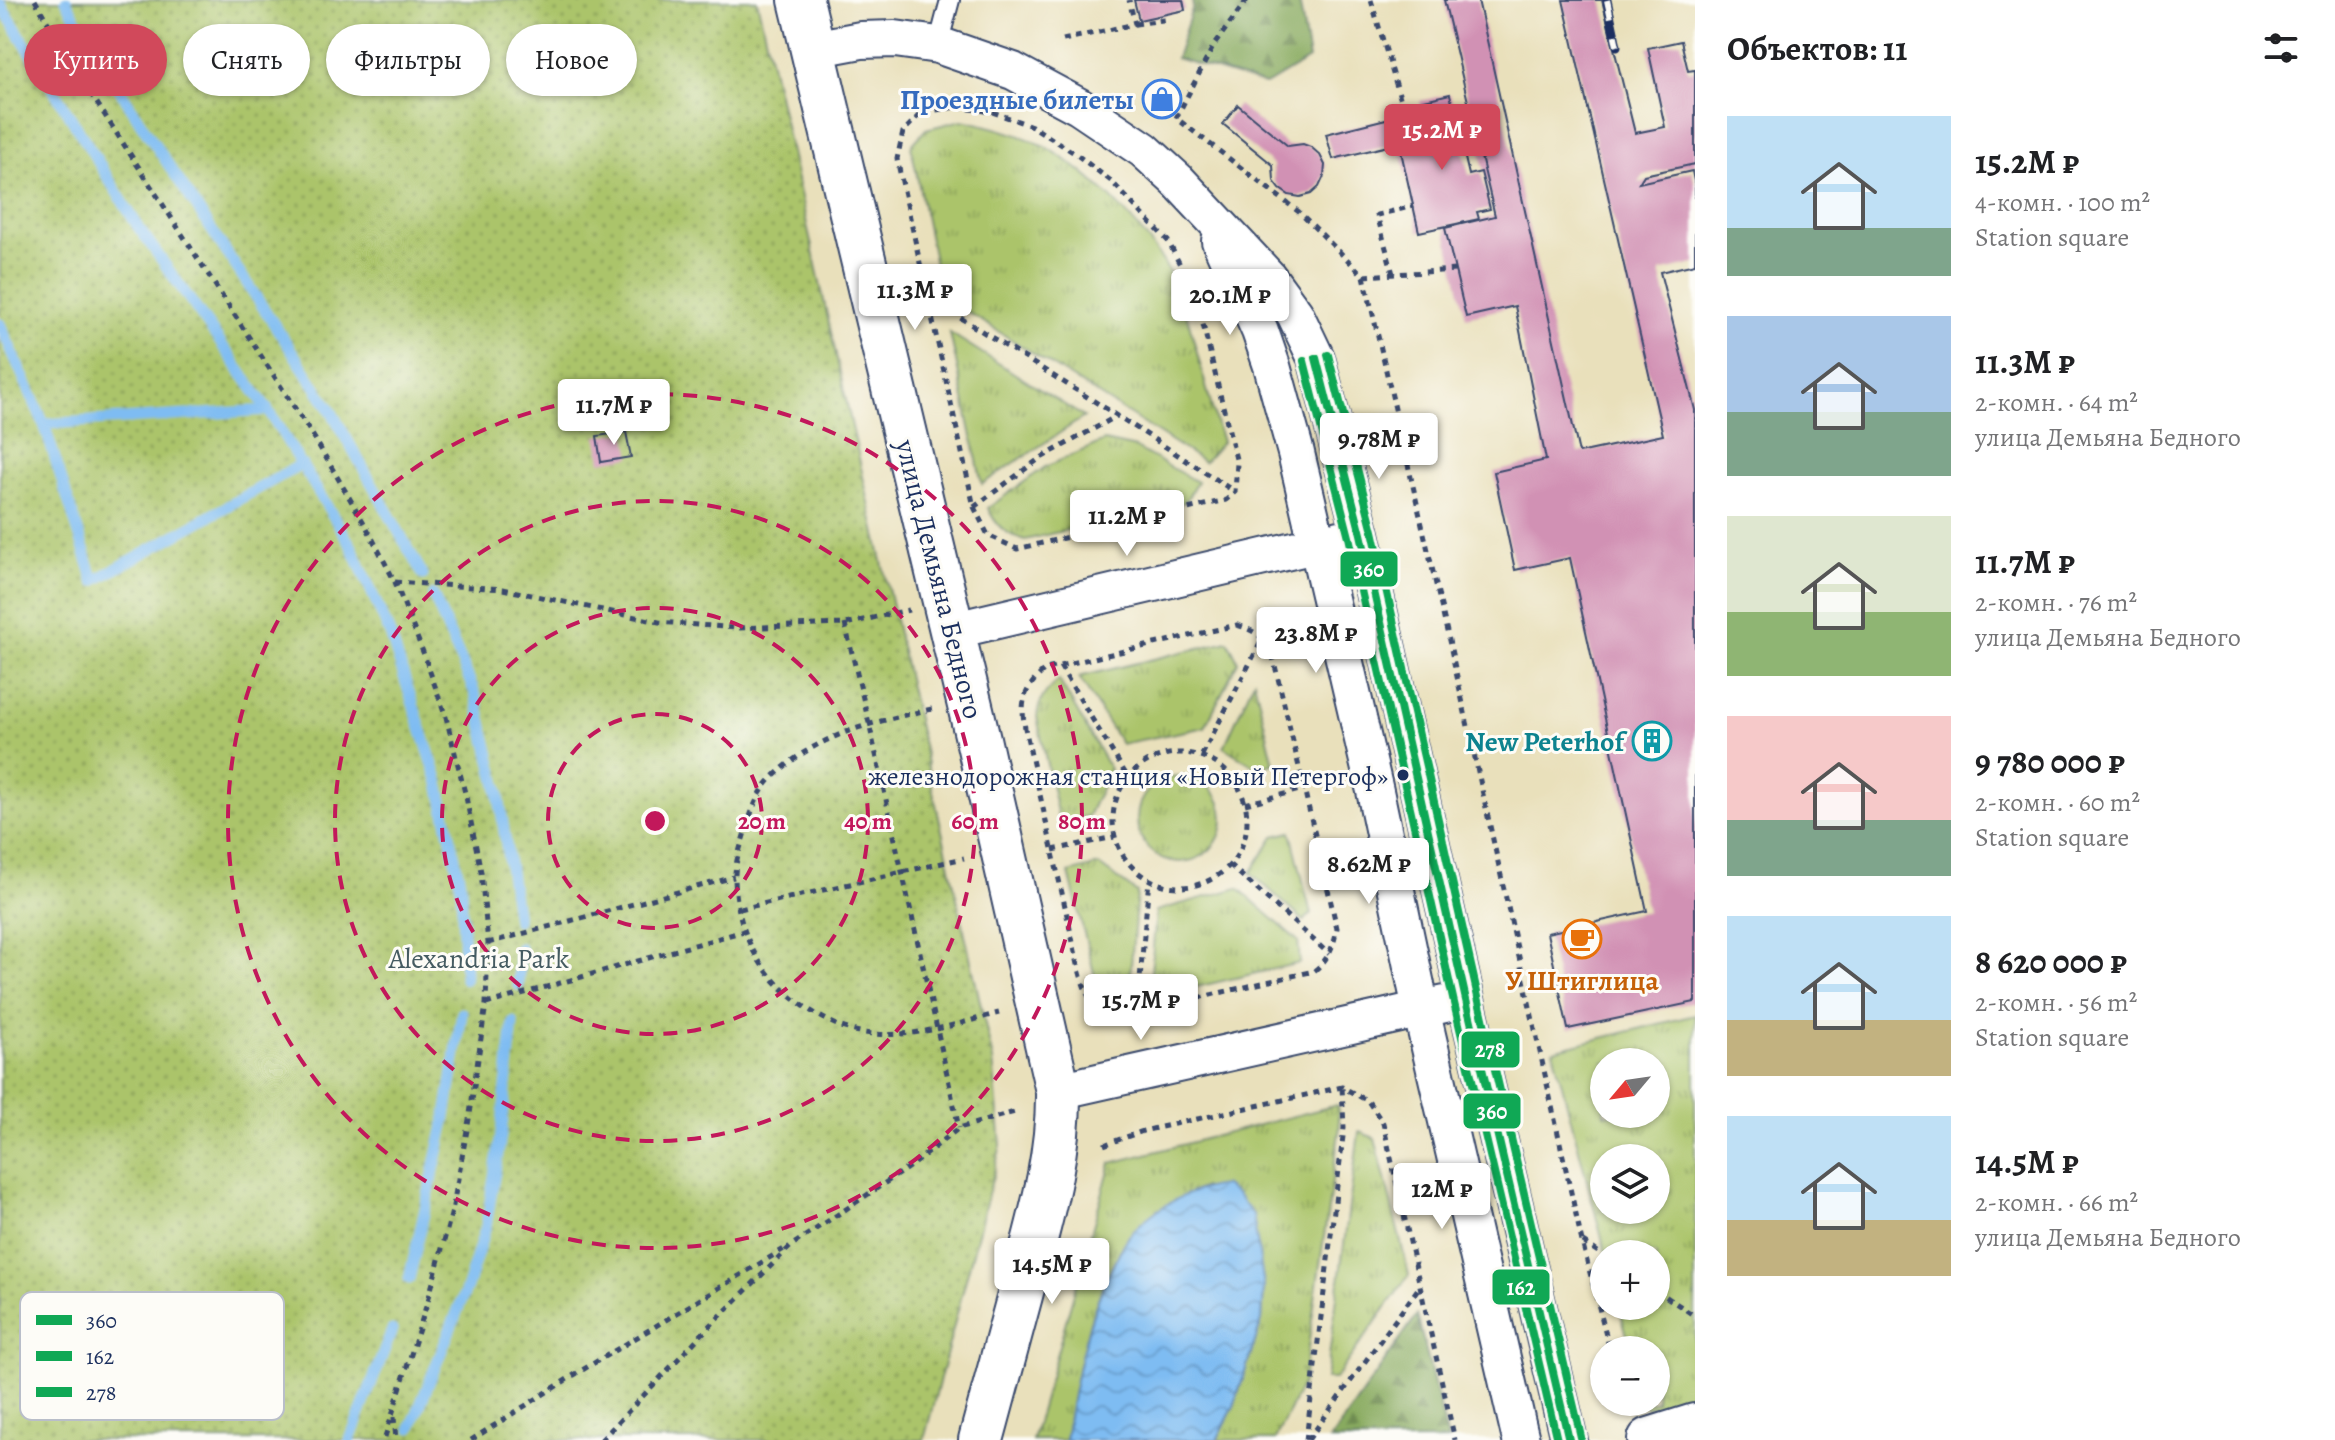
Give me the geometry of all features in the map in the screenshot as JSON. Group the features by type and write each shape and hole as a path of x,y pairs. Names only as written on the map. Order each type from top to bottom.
{"street":[{"name":"улица Демьяна Бедного","path":"801,0 978,739 1058,1091 1059,1124 1055,1155 981,1440"},
{"path":"813,49 861,40 895,39 938,45 1013,71 1080,107 1144,150 1268,277 1295,314 1316,358 1361,534 1569,1440"},
{"path":"1203,207 1245,293 1272,366 1296,453 1521,1440"},
{"path":"951,631 1361,534"},
{"path":"1058,1091 1466,1000"},
{"path":"1650,1440 1695,1426"}],"lane":[{"path":"938,45 950,0"}],"path":[{"path":"35,0 71,63 315,439 367,528 395,582 423,652 446,717 466,797 481,872 488,943 486,1004 452,1211 429,1297 384,1440"},
{"path":"1129,0 1135,24"},
{"path":"1247,0 1214,45 1176,118 1299,212 1364,276 1452,651 1582,1242 1606,1336"},
{"path":"1371,0 1407,121 1411,140 1405,143"},
{"path":"1063,40 1170,19"},
{"path":"957,107 992,112 1032,126 1111,181 1168,241 1196,296 1237,463 1235,492 1226,500 1214,504 1017,549 988,535 974,507 897,159 903,132 922,112 957,107"},
{"path":"1393,274 1377,215 1414,206"},
{"path":"1364,276 1455,270"},
{"path":"929,299 1235,492"},
{"path":"974,507 1039,459 1118,416"},
{"path":"395,582 503,589 659,622 737,628 845,624 910,609"},
{"path":"845,624 959,1128"},
{"path":"1237,625 1263,638 1279,675 1337,928 1335,943 1322,965 1314,971 1124,1015 1101,1009 1091,1002 1079,969 1022,709 1027,690 1036,678 1046,669 1060,666 1237,625"},
{"path":"1202,755 1263,638"},
{"path":"1060,666 1127,776"},
{"path":"933,708 869,723 828,738 800,754 770,780 754,804 734,877 744,931 760,964 778,987 833,1024 884,1034 915,1033 999,1013"},
{"path":"1182,752 1202,755 1230,774 1240,788 1248,820 1245,837 1230,865 1213,879 1192,886 1170,887 1149,880 1127,862 1114,837 1113,805 1127,776 1142,763 1161,754 1182,752"},
{"path":"1245,804 1304,789"},
{"path":"1052,850 1114,837"},
{"path":"740,909 965,858"},
{"path":"1230,865 1329,954"},
{"path":"488,943 734,877"},
{"path":"1137,1012 1149,880"},
{"path":"486,1004 744,931"},
{"path":"1307,1440 1344,1128 1342,1087"},
{"path":"1104,1145 1143,1131 1342,1087 1368,1101 1383,1123 1455,1440"},
{"path":"471,1440 792,1245 912,1165 959,1128 1018,1111"},
{"path":"1582,1242 1590,1247"},
{"path":"601,1440 792,1245"},
{"path":"1307,1440 1420,1286"},
{"path":"1670,1299 1695,1316"},
{"path":"393,1412 396,1440"}],"green space":[{"name":"Alexandria Park","path":"0,0 757,0 993,1060 1001,1145 924,1440 0,1440"},
{"path":"1192,0 1299,0 1309,59 1266,85 1176,58 1193,6"},
{"path":"962,120 1024,137 1052,151 1110,197 1158,254 1182,301 1222,442 1204,462 941,295 911,146 926,129"},
{"path":"950,333 1084,417 982,484"},
{"path":"1104,441 1136,448 1197,482 1185,502 1025,540 1002,529 994,520 988,508 1045,467"},
{"path":"1228,641 1238,661 1205,727 1121,744 1079,677"},
{"path":"1059,680 1110,769 1088,816 1059,822 1037,717 1044,696"},
{"path":"1254,680 1274,764 1257,768 1224,747"},
{"path":"1180,776 1204,783 1216,795 1223,819 1216,843 1204,855 1180,862 1156,855 1144,843 1137,819 1144,795 1156,783"},
{"path":"1291,832 1311,914 1304,921 1251,873 1274,836"},
{"path":"1099,865 1137,893 1128,1002 1111,1001 1098,989 1069,873"},
{"path":"1238,888 1298,941 1300,963 1149,998 1156,911"},
{"path":"1695,1015 1695,1396 1670,1403 1670,1336 1627,1336 1623,1320 1670,1320 1670,1240 1602,1240 1598,1224 1670,1224 1670,1144 1590,1144 1590,1192 1553,1050"},
{"path":"1337,1105 1340,1126 1303,1382 1275,1440 1217,1440 1234,1406 1262,1320 1264,1286 1204,1187 1155,1213 1134,1233 1117,1258 1092,1317 1065,1440 1032,1440 1111,1163"},
{"path":"1359,1132 1375,1138 1409,1275 1335,1379 1326,1379"},
{"path":"1417,1315 1448,1440 1330,1440"}],"water":[{"path":"1224,1185 1253,1215 1264,1286 1262,1320 1234,1406 1217,1440 1065,1440 1089,1327 1104,1284 1127,1239 1146,1219 1166,1205 1200,1190"}],"building":[{"path":"1134,0 1183,0 1185,10 1139,20"},
{"path":"1444,0 1478,0 1579,453 1663,435 1563,0 1602,0 1635,133 1665,127 1648,48 1681,41 1688,71 1695,70 1695,164 1644,175 1639,183 1692,171 1695,186 1695,264 1660,272 1695,410 1695,1002 1568,1029 1547,933 1647,911 1570,558 1515,570 1494,472 1546,460 1515,306 1466,317 1445,228 1495,216"},
{"path":"1450,94 1469,175 1481,172 1490,209 1477,212 1479,219 1419,232 1400,147 1429,140 1420,101"},
{"path":"1238,105 1288,146 1303,144 1320,155 1325,165 1319,187 1311,194 1300,197 1280,189 1274,181 1273,165 1223,124"},
{"path":"1398,116 1405,142 1333,159 1326,134"},
{"path":"626,432 631,457 601,462 597,436"}],"waterway":[{"path":"66,0 146,131 329,407 423,575"},
{"path":"0,3 139,228 268,410 352,547 390,634 439,783 461,887 465,979"},
{"path":"0,324 44,424 94,581 302,464"},
{"path":"44,424 268,410"},
{"path":"433,595 475,693 498,789 517,920"},
{"path":"518,985 520,948"},
{"path":"409,1279 446,1117 462,1013"},
{"path":"411,1428 467,1287 486,1226 501,1135 513,1022"},
{"path":"350,1440 392,1330"}],"railway":[{"path":"1607,0 1617,46"}],"transit line":[{"name":"278","path":"1328,355 1373,531 1581,1437"},
{"name":"360","path":"1316,358 1361,534 1569,1440"},
{"name":"162","path":"1304,361 1349,537 1557,1440"}],"place":[{"name":"Проездные билеты","path":"1162,99"},
{"name":"New Peterhof","path":"1652,741"},
{"name":"железнодорожная станция «Новый Петергоф»","path":"1403,775"},
{"name":"У Штиглица","path":"1582,939"}]}
